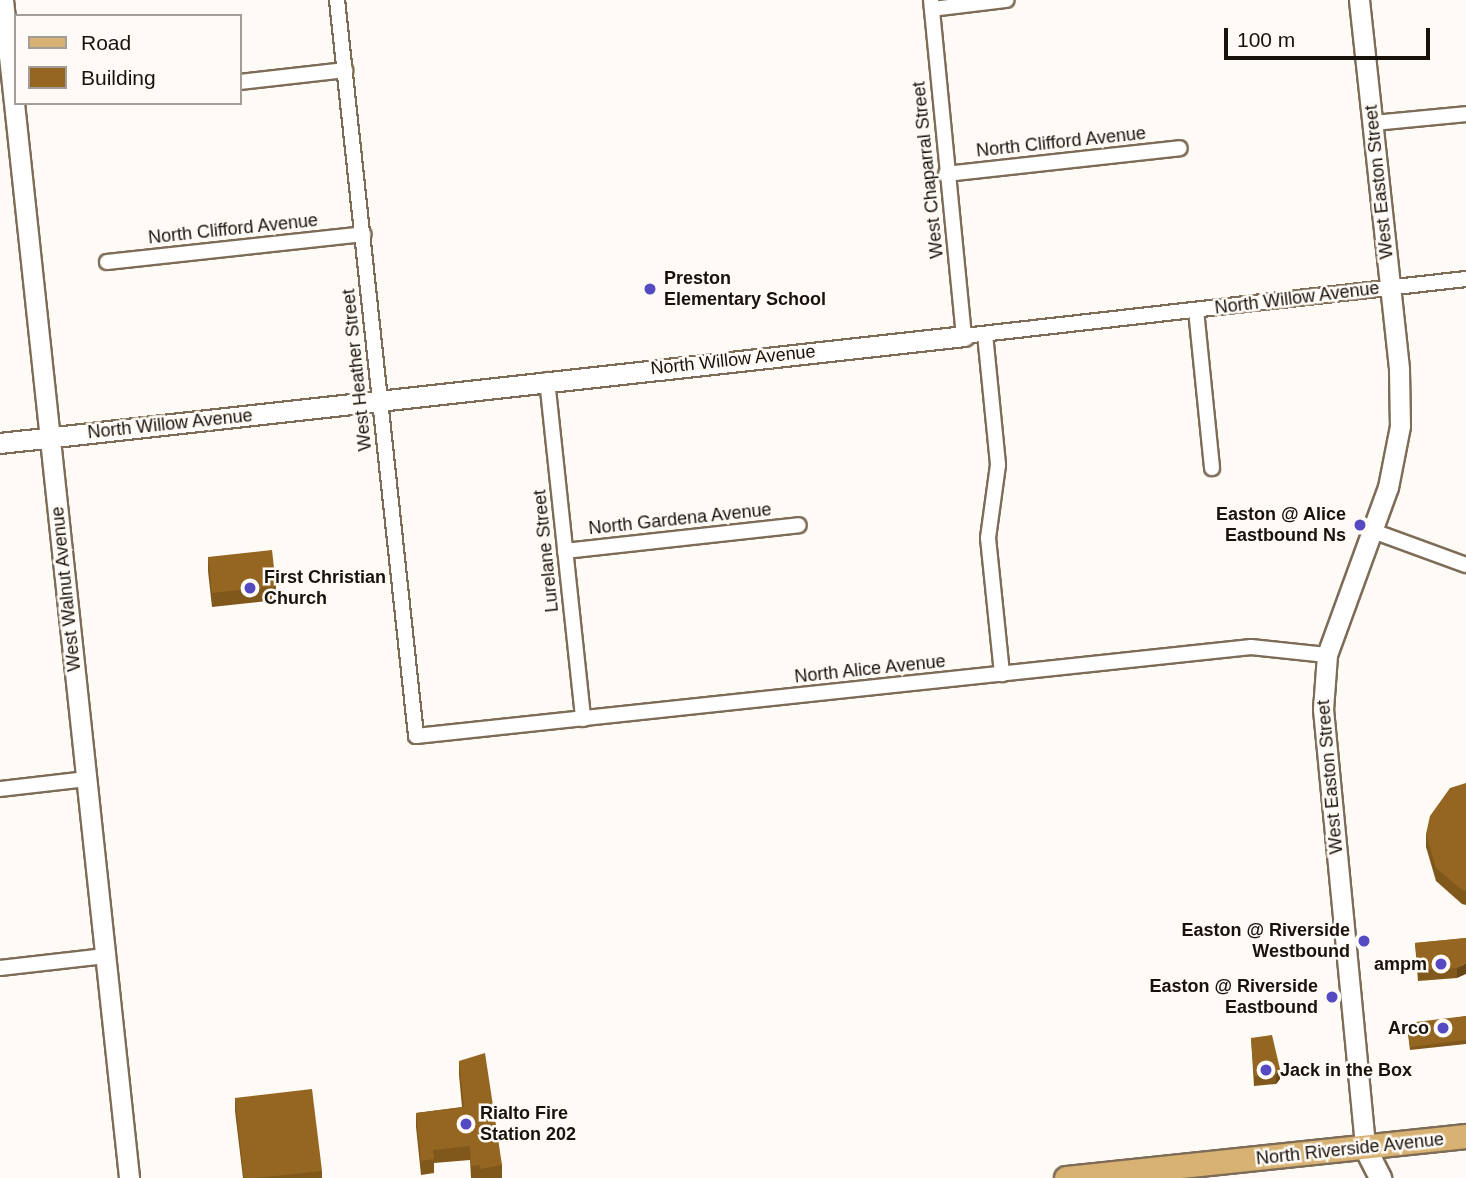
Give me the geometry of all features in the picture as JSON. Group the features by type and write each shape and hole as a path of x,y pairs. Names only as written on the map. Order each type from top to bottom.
{"main road":[{"name":"North Riverside Avenue","path":"1066,1178 1466,1136"},
{"path":"1363,1178 1365,1147"},
{"path":"1365,1147 1380,1178"}],"street":[{"name":"West Walnut Avenue","path":"3,0 14,102"},
{"name":"West Heather Street","path":"338,0 416,736"},
{"path":"932,5 1006,0"},
{"name":"West Easton Street","path":"1359,0 1389,287 1400,426 1388,486 1327,655 1323,726 1365,1147"},
{"name":"West Chaparral Street","path":"932,5 946,174 964,336"},
{"path":"242,82 345,70"},
{"name":"West Walnut Avenue","path":"14,105 129,1178"},
{"path":"1373,123 1466,114"},
{"name":"North Clifford Avenue","path":"946,174 1180,148"},
{"name":"North Clifford Avenue","path":"107,262 362,234"},
{"name":"North Willow Avenue","path":"0,443 1466,279"},
{"path":"1195,310 1212,468"},
{"path":"985,334 998,465 988,538 1002,674"},
{"name":"Lurelane Street","path":"547,380 583,719"},
{"name":"North Gardena Avenue","path":"565,551 799,525"},
{"path":"1373,531 1466,565"},
{"name":"North Alice Avenue","path":"416,736 1251,647 1327,655"},
{"path":"0,789 86,779"},
{"path":"0,968 105,956"}],"building":[{"path":"272,550 276,586 212,593 208,557"},
{"path":"1466,783 1466,891 1436,868 1426,834 1430,816 1450,788"},
{"name":"ampm","path":"1466,938 1466,963 1457,968 1418,970 1415,943"},
{"path":"1466,1016 1466,1040 1410,1047 1407,1023"},
{"name":"Jack in the Box","path":"1272,1035 1280,1069 1276,1074 1254,1076 1251,1038"},
{"name":"Rialto Fire Station 202","path":"485,1053 502,1165 480,1169 480,1165 471,1166 470,1146 433,1150 434,1159 421,1161 416,1113 464,1107 459,1061"},
{"path":"312,1089 322,1171 244,1178 235,1098"}],"place":[{"name":"Preston Elementary School","path":"650,289"},
{"name":"Easton @ Alice Eastbound Ns","path":"1360,525"},
{"name":"First Christian Church","path":"250,588"},
{"name":"Easton @ Riverside Westbound","path":"1364,941"},
{"name":"ampm","path":"1441,964"},
{"name":"Easton @ Riverside Eastbound","path":"1332,997"},
{"name":"Arco","path":"1443,1028"},
{"name":"Jack in the Box","path":"1266,1070"},
{"name":"Rialto Fire Station 202","path":"466,1124"}]}
